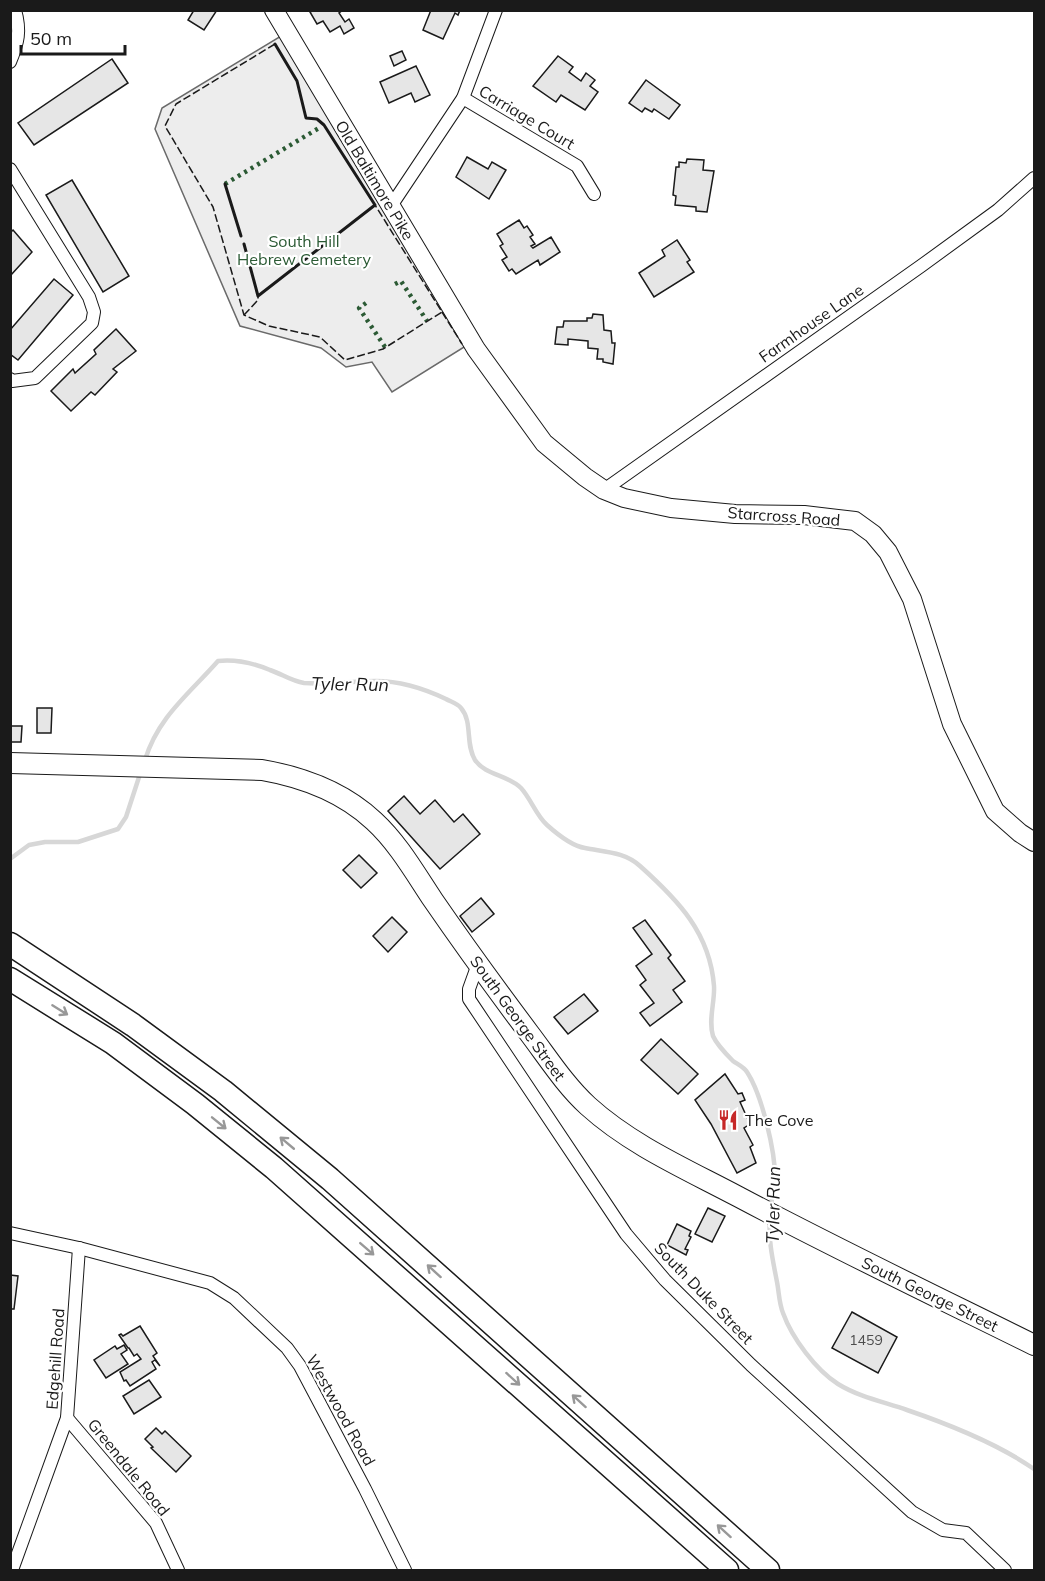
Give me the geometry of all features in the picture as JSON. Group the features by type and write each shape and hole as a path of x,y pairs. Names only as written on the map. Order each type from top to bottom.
{"highway":[{"path":"10,944 133,1025 223,1091 330,1179 768,1570"},
{"path":"10,979 113,1043 195,1104 274,1168 726,1570"}],"main road":[{"name":"South George Street","path":"10,764 262,770 281,773 315,784 343,798 373,819 394,843 478,964 565,1082 587,1106 640,1144 759,1208 1035,1345"}],"street":[{"path":"10,62 19,42 15,10"},
{"name":"Old Baltimore Pike","path":"274,10 476,349"},
{"path":"391,206 463,98 496,10"},
{"name":"Carriage Court","path":"463,98 577,166 594,194"},
{"path":"10,169 89,297 94,312 92,323 35,378 12,381 10,379"},
{"name":"Farmhouse Lane","path":"604,490 921,266 998,210 1035,178"},
{"name":"Starcross Road","path":"476,349 544,443 604,490 624,498 671,508 735,514 804,515 855,521 873,534 888,552 912,599 952,724 994,811 1020,833 1035,842"},
{"name":"South Duke Street","path":"478,964 469,989 469,999 626,1234 665,1280 751,1365 912,1512 943,1530 966,1533 1005,1570"},
{"name":"Westwood Road","path":"10,1233 79,1248 210,1283 234,1298 286,1348 300,1366 405,1570"},
{"name":"Edgehill Road","path":"12,1570 67,1418 79,1248"},
{"name":"Greendale Road","path":"67,1418 156,1524 178,1570"}],"green space":[{"name":"South Hill Hebrew Cemetery","path":"281,36 469,344 392,392 372,362 346,367 321,348 240,326 155,129 162,108"}],"building":[{"path":"194,10 217,10 204,30 188,20"},
{"path":"343,10 339,13 345,22 349,19 354,28 344,34 340,26 330,32 323,21 317,24 310,12"},
{"path":"431,10 460,10 458,15 455,13 443,39 423,30"},
{"path":"402,51 406,60 394,66 390,56"},
{"path":"558,56 573,67 569,72 581,81 586,73 595,80 590,86 598,92 585,110 561,95 556,102 533,86"},
{"path":"112,59 128,83 34,145 18,123"},
{"path":"416,66 430,95 415,102 411,93 389,103 380,82"},
{"path":"646,80 680,105 669,119 654,109 652,112 645,108 642,112 629,103"},
{"path":"467,157 488,169 492,162 506,170 489,199 456,177"},
{"path":"687,159 704,160 703,170 714,171 707,212 696,211 696,207 675,205 676,196 673,195 676,167 679,167 679,162 686,163"},
{"path":"72,180 129,276 103,292 46,195"},
{"path":"519,220 524,228 527,226 533,235 530,237 535,244 531,246 533,248 551,237 560,252 540,265 538,260 516,274 512,269 509,271 502,260 507,257 500,246 503,244 497,234"},
{"path":"13,230 32,252 10,276 10,233"},
{"path":"677,240 690,260 687,262 694,272 654,297 639,273 665,256 662,250"},
{"path":"54,279 73,295 18,360 10,354 10,330"},
{"path":"593,314 603,315 604,330 611,331 612,343 615,343 613,364 597,359 598,349 588,348 588,341 568,339 568,345 555,344 557,327 563,327 564,321 587,321 587,318 592,318"},
{"path":"116,329 136,351 113,369 117,372 95,395 91,392 71,411 51,391 73,369 75,373 96,354 94,350"},
{"path":"37,708 52,708 51,733 37,733"},
{"path":"10,726 22,726 21,742 10,742"},
{"path":"404,796 420,814 435,800 454,822 463,814 480,834 440,869 388,811"},
{"path":"359,855 377,873 361,888 343,870"},
{"path":"481,898 494,914 472,932 460,916"},
{"path":"392,917 407,932 388,952 373,936"},
{"path":"645,920 671,955 668,958 685,981 673,990 682,1002 650,1026 640,1013 654,1003 640,985 646,980 636,966 652,954 633,928"},
{"path":"584,994 598,1011 568,1034 554,1017"},
{"path":"661,1039 698,1074 678,1094 641,1060"},
{"name":"The Cove","path":"725,1074 738,1094 742,1093 745,1100 740,1102 750,1124 744,1128 753,1145 750,1147 756,1163 737,1173 711,1124 695,1100"},
{"path":"708,1208 725,1216 712,1242 695,1234"},
{"path":"677,1224 691,1231 689,1236 691,1237 685,1249 688,1250 686,1255 667,1245"},
{"path":"10,1275 18,1276 14,1309 10,1309"},
{"path":"852,1312 897,1337 878,1373 832,1348"},
{"path":"140,1326 157,1353 153,1356 160,1366 155,1360 152,1362 156,1369 130,1386 126,1380 124,1381 120,1372 141,1359 137,1354 134,1356 119,1335 123,1336"},
{"path":"124,1345 127,1350 121,1354 128,1364 106,1378 94,1360 115,1346 117,1349"},
{"path":"149,1380 161,1397 134,1414 123,1396"},
{"path":"156,1428 162,1434 165,1431 191,1456 176,1472 145,1439"}],"waterway":[{"name":"Tyler Run","path":"145,760 166,718 218,661 251,664 304,683 385,681 403,684 429,692 458,705 465,714 470,747 479,765 521,788 543,821 565,839 580,847 614,853 634,861 667,892 690,919 699,934 711,967 714,986 711,1024 713,1036 727,1055 747,1072 763,1109 775,1169 771,1207"},
{"name":"Tyler Run","path":"10,859 29,845 45,842 78,842 118,829 126,817 141,771"},
{"name":"Tyler Run","path":"770,1219 771,1250 782,1309 799,1343 821,1371 838,1384 854,1392 956,1428 1005,1451 1034,1469"}],"hedge":[{"path":"225,184 319,128"},
{"path":"395,284 401,281 427,321"},
{"path":"366,303 359,308 385,347"}],"fence":[{"path":"275,44 176,104 165,126 213,207 244,315 269,326 320,337 345,360 383,349 442,312 375,205"},
{"path":"244,315 258,300 258,296"},
{"path":"442,312 462,344"}],"wall":[{"path":"244,244 258,296 375,205 324,125 317,119 306,118 297,81 275,44"},
{"path":"225,184 241,236"}],"place":[{"name":"The Cove","path":"728,1120"}]}
